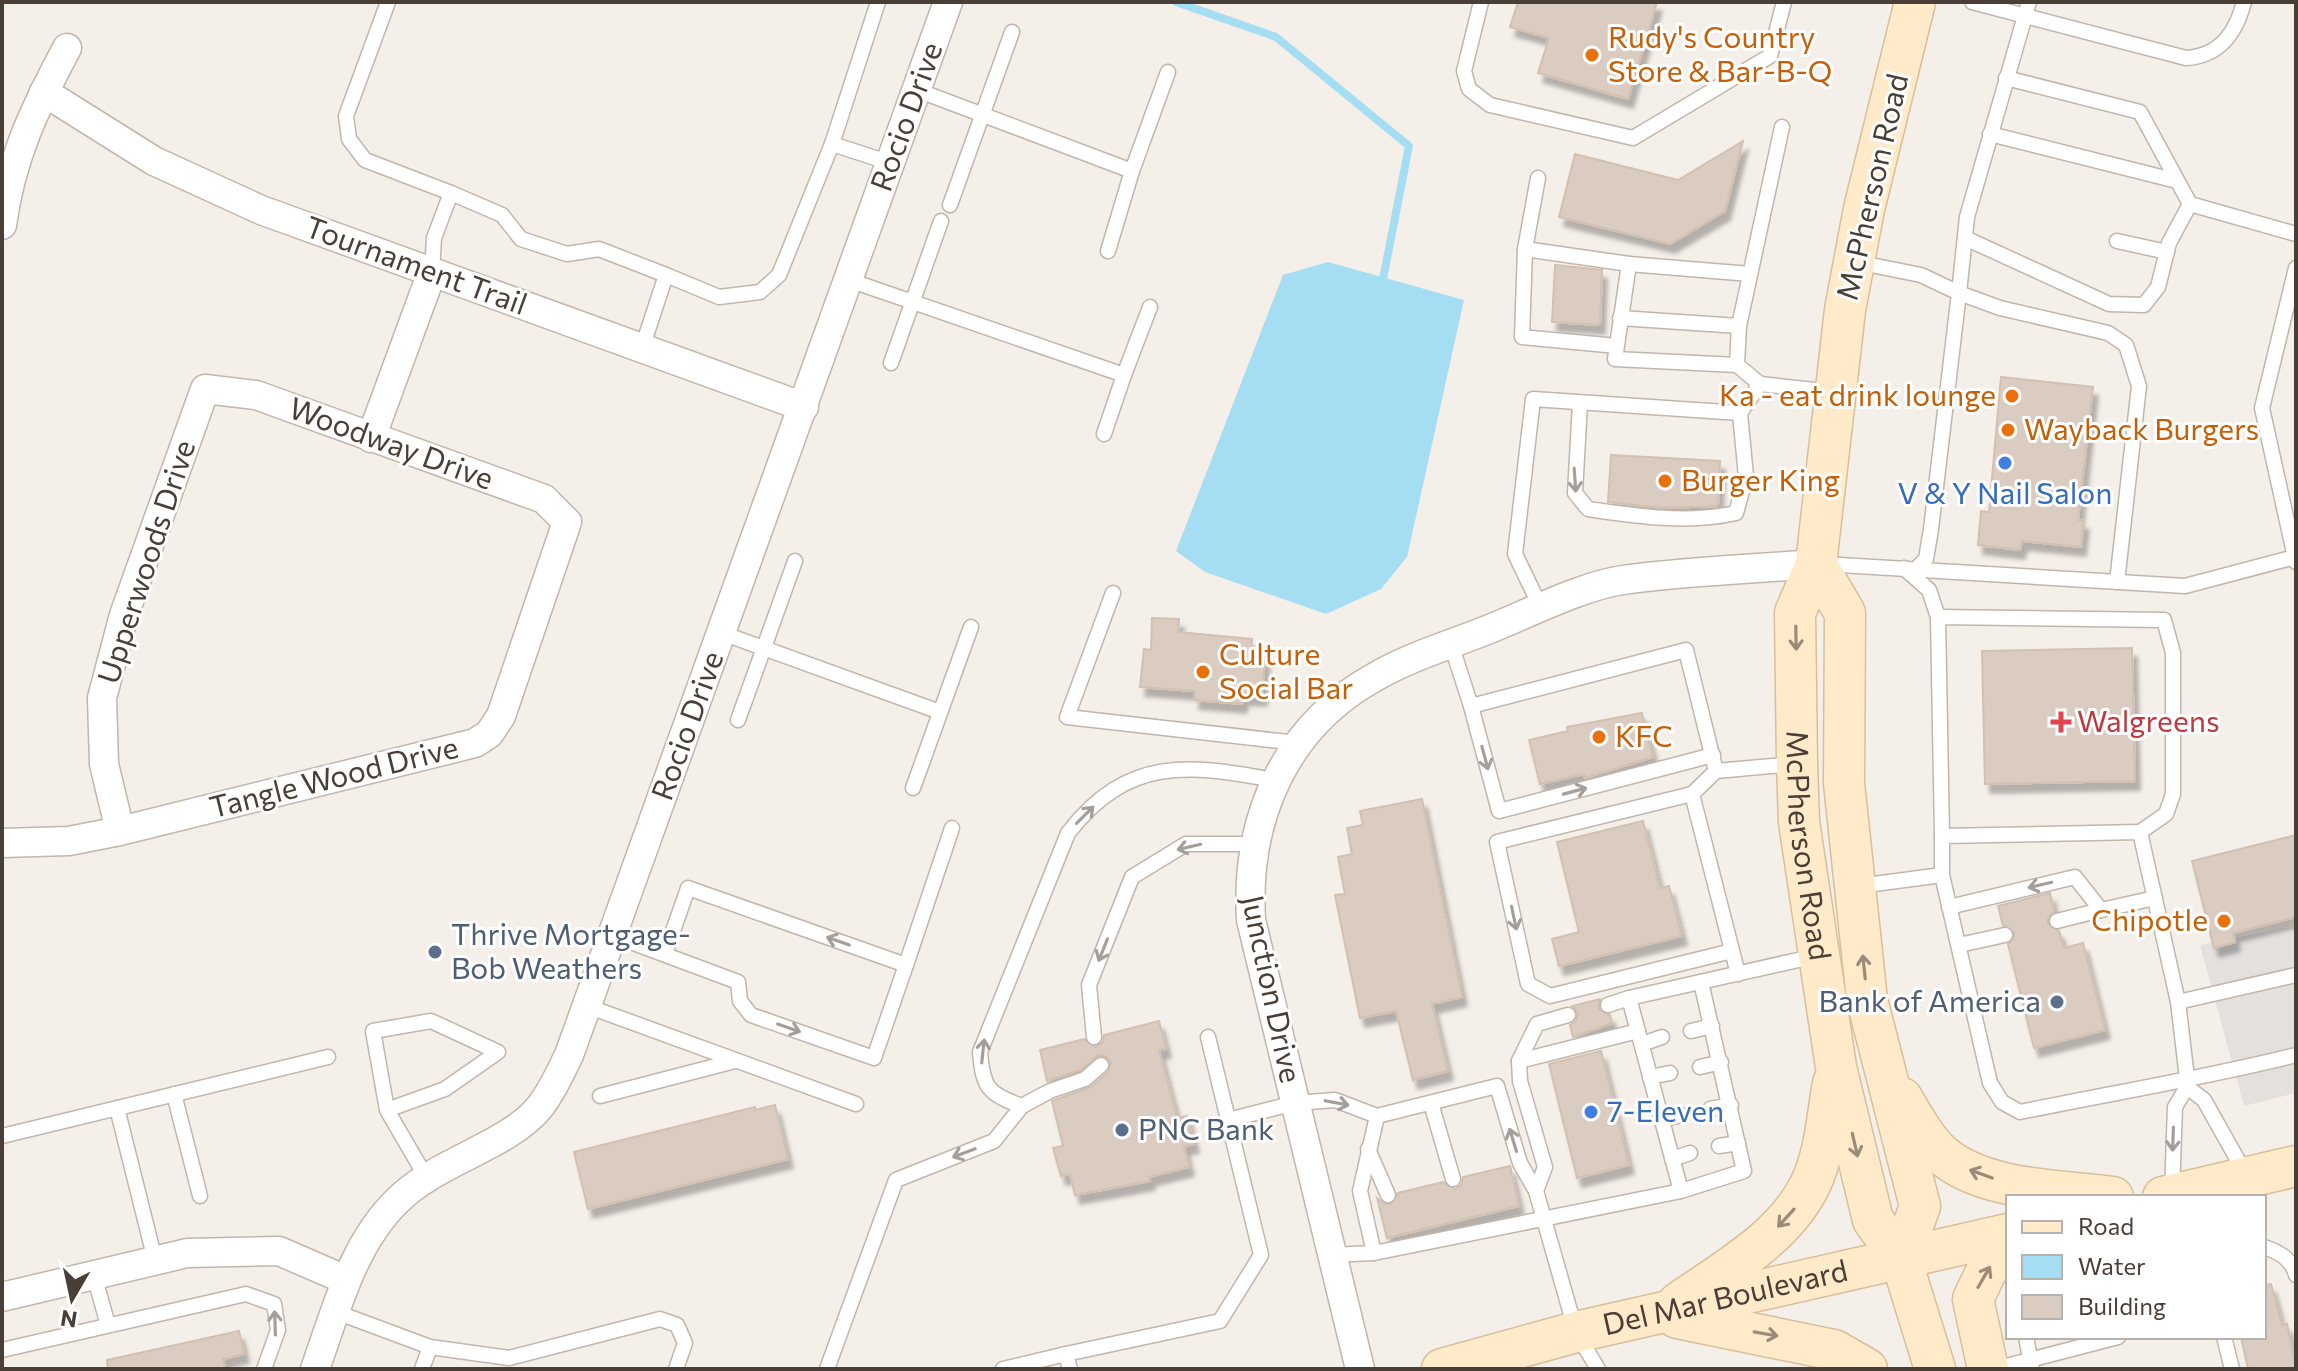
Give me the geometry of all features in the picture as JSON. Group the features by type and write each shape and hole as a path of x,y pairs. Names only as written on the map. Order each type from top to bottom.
{"main road":[{"name":"McPherson Road","path":"1915,2 1854,262 1834,392 1816,564 1795,613 1797,763 1799,822 1836,1067 1873,1220 1901,1259 1935,1369"},
{"name":"McPherson Road","path":"1816,564 1845,613 1844,783 1867,1000 1920,1206 1901,1259"},
{"path":"1661,1316 1759,1246 1792,1213 1811,1184 1836,1067"},
{"path":"1885,1071 1940,1153 1962,1167 1996,1180 2099,1195"},
{"path":"2179,1195 2296,1166"},
{"name":"Del Mar Boulevard","path":"1442,1369 1576,1332 1661,1316 2006,1234"},
{"path":"1988,1369 1973,1299 1986,1272 2006,1247"},
{"path":"1661,1316 1834,1350 1867,1369"}],"street":[{"name":"Rocio Drive","path":"315,1369 346,1280 377,1224 397,1200 426,1177 511,1129 537,1110 569,1055 948,2"},
{"path":"2,225 7,189 27,125 67,48"},
{"name":"Tournament Trail","path":"44,92 154,161 214,190 804,407"},
{"path":"371,438 432,272"},
{"name":"Woodway Drive","path":"205,389 256,395 544,499 567,522"},
{"name":"Upperwoods Drive","path":"120,831 104,764 102,698 124,615 205,389"},
{"name":"Tangle Wood Drive","path":"2,843 54,843 120,831 475,743 489,734 501,716 567,522"},
{"name":"Junction Drive","path":"1360,1369 1251,920 1249,880 1254,844 1274,780 1297,743 1336,701 1375,677 1541,608 1619,580 1816,564"},
{"path":"2,1297 187,1253 279,1251 346,1280"}],"lane":[{"path":"388,2 346,116 349,139 365,160 502,215 521,239 567,254 599,249 719,297 760,292 779,275 832,144 878,2"},
{"path":"1481,2 1464,71 1469,89 1490,105 1633,138 1770,56 1784,2"},
{"path":"1972,2 2027,9 2186,58 2202,57 2235,31 2244,2"},
{"path":"1910,569 1926,559 1931,529 1965,238 1976,209 1990,134 2027,9"},
{"path":"950,205 1012,32"},
{"path":"1108,251 1132,171 1168,72"},
{"path":"2006,78 2140,112 2190,204 2296,234"},
{"path":"917,90 1132,171"},
{"path":"1737,365 1739,326 1782,127"},
{"path":"1990,134 2177,181"},
{"path":"832,144 891,163"},
{"path":"1538,178 1525,249 1522,337 1617,346"},
{"path":"432,272 434,238 451,193"},
{"path":"1965,238 2109,304 2144,305 2158,287 2167,252 2190,204"},
{"path":"891,363 941,221"},
{"path":"2117,241 2167,252"},
{"path":"1525,249 1629,264 1750,274"},
{"path":"1854,262 1921,275 2000,308 2108,333 2126,345 2139,386 2117,582"},
{"path":"1629,264 1615,359 1737,365 1760,384 1834,392"},
{"path":"1816,564 2185,586 2296,559 2262,408 2296,268"},
{"path":"642,348 666,275"},
{"path":"849,280 1124,375"},
{"path":"1104,434 1150,307"},
{"path":"1620,318 1739,326"},
{"path":"1580,403 1575,493 1588,509 1632,516 1712,519 1736,513 1746,477 1740,413 1760,384"},
{"path":"1541,608 1515,554 1533,399 1740,413"},
{"path":"738,720 795,561"},
{"path":"1910,569 1929,590 1938,617 1942,875 1990,1083 2002,1102 2020,1112 2187,1082 2296,1055"},
{"path":"1113,593 1067,717 1297,743"},
{"path":"1938,617 2164,620 2173,653 2173,794 2166,814 2140,832 1942,836"},
{"path":"913,788 971,627"},
{"path":"722,633 940,712"},
{"path":"1451,644 1499,811 1713,755"},
{"path":"1471,706 1686,650 1716,771"},
{"path":"1732,951 1550,996 1528,984 1497,842 1692,794 1716,771 1797,763"},
{"path":"1022,1106 996,1096 982,1078 980,1052 1068,833 1084,813 1114,790 1153,771 1206,767 1274,780"},
{"path":"1692,794 1738,974"},
{"path":"612,935 738,982 740,1001 751,1015 874,1058 952,828"},
{"path":"2140,832 2178,1002 2187,1082 2175,1107 2179,1195"},
{"path":"1094,1037 1089,985 1132,877 1186,844 1254,844"},
{"path":"1855,887 1942,875"},
{"path":"1949,907 2075,877 2101,910"},
{"path":"665,954 688,888 906,965"},
{"path":"2057,921 2155,898"},
{"path":"1959,945 2005,935"},
{"path":"1608,1005 1820,955"},
{"path":"2178,1002 2296,975"},
{"path":"1330,1255 1374,1253 1400,1241 1467,1235 1542,1220 1681,1191 1744,1171 1701,982"},
{"path":"1629,998 1681,1191"},
{"path":"587,1006 856,1104"},
{"path":"1536,1191 1545,1167 1520,1081 1519,1061 1537,1024 1568,1015"},
{"path":"387,1110 445,1089 498,1052 431,1021 373,1031 387,1110 426,1177"},
{"path":"1691,1031 1712,1026"},
{"path":"1003,1369 1068,1362 1220,1321 1261,1255 1208,1037"},
{"path":"1519,1061 1640,1037 1662,1037"},
{"path":"2,1136 328,1057"},
{"path":"600,1096 737,1060"},
{"path":"1700,1067 1721,1062"},
{"path":"827,1369 896,1180 994,1141 1022,1106 1050,1091 1085,1079 1101,1065"},
{"path":"1650,1077 1670,1073"},
{"path":"2187,1082 2204,1100 2247,1177"},
{"path":"1228,1120 1295,1103 1335,1100 1377,1116 1497,1086 1520,1163 1536,1191 1576,1332 1598,1369"},
{"path":"174,1094 200,1196"},
{"path":"1431,1103 1453,1179"},
{"path":"1710,1109 1731,1105"},
{"path":"117,1108 155,1260"},
{"path":"1662,1120 1681,1115"},
{"path":"1374,1253 1360,1191 1377,1116"},
{"path":"1719,1146 1738,1143"},
{"path":"1368,1149 1388,1195"},
{"path":"1672,1159 1690,1153"},
{"path":"1464,1219 1467,1235"},
{"path":"2266,1248 2279,1253 2294,1266 2296,1275"},
{"path":"94,1275 108,1325"},
{"path":"2,1350 246,1294 274,1304 278,1330 264,1369"},
{"path":"336,1312 430,1347 507,1363 660,1319 677,1325 685,1343 676,1369"},
{"path":"2026,1339 2031,1366"},
{"path":"2063,1353 2066,1339"},
{"path":"2224,1339 2232,1369"},
{"path":"1995,1369 2031,1366 2096,1340"},
{"path":"422,1369 430,1347"}],"shaded area":[{"path":"2296,926 2296,1093 2244,1106 2200,945"}],"water":[{"path":"1328,262 1464,300 1407,557 1381,589 1326,614 1205,572 1176,551 1283,275"}],"building":[{"name":"Rudy's Country Store & Bar-B-Q","path":"1518,2 1657,2 1628,99 1538,73 1549,38 1510,27"},
{"path":"1743,141 1725,211 1670,244 1559,217 1575,154 1678,180"},
{"path":"1555,265 1602,270 1600,325 1552,322"},
{"path":"2001,377 2093,387 2078,520 2084,521 2081,547 2022,541 2020,550 1978,545 1981,511 1989,512"},
{"path":"1611,455 1720,461 1718,506 1663,508 1608,502"},
{"name":"Culture Social Bar","path":"1152,618 1179,619 1178,632 1252,639 1251,656 1265,657 1262,697 1243,696 1242,704 1194,700 1195,691 1140,687 1144,649 1151,650"},
{"path":"2132,648 2135,781 1985,784 1982,651"},
{"path":"1642,713 1653,757 1585,778 1584,774 1540,784 1529,740 1568,731 1567,727"},
{"path":"1422,799 1462,997 1432,1004 1448,1071 1413,1080 1396,1011 1360,1018 1335,895 1345,894 1338,857 1352,854 1347,828 1363,825 1360,811"},
{"path":"1643,821 1660,888 1669,886 1682,936 1559,966 1552,939 1579,932 1557,842"},
{"path":"2296,835 2296,917 2233,933 2235,942 2214,948 2192,861"},
{"path":"2050,893 2054,911 2048,918 2048,924 2059,931 2064,948 2083,943 2105,1030 2034,1048 2008,944 2014,939 2014,932 2003,925 1998,906"},
{"path":"1600,999 1599,1009 1610,1015 1612,1023 1573,1037 1570,1025 1576,1021 1578,1013 1572,1006"},
{"path":"1159,1021 1166,1049 1159,1050 1177,1118 1187,1116 1194,1144 1184,1146 1189,1167 1149,1177 1150,1181 1075,1195 1070,1174 1061,1176 1053,1148 1063,1146 1052,1101 1091,1087 1108,1072 1111,1062 1105,1056 1098,1055 1080,1070 1047,1081 1040,1050 1084,1039 1096,1047 1103,1042 1104,1035"},
{"path":"1601,1051 1629,1165 1577,1178 1549,1064"},
{"path":"775,1105 788,1159 588,1209 574,1152 755,1107 755,1110"},
{"path":"1510,1166 1519,1206 1387,1238 1377,1198 1391,1204 1398,1193 1443,1182 1455,1189 1461,1185 1463,1177"},
{"path":"2271,1284 2282,1325 2287,1324 2296,1369 2248,1369 2241,1339 2266,1339 2266,1285"},
{"path":"239,1331 244,1354 223,1359 225,1369 108,1369 107,1360"}],"waterway":[{"path":"1176,2 1276,37 1409,146 1382,284"}],"place":[{"name":"Rudy's Country Store & Bar-B-Q","path":"1592,55"},
{"name":"Ka - eat drink lounge","path":"2012,396"},
{"name":"Wayback Burgers","path":"2008,430"},
{"name":"V & Y Nail Salon","path":"2005,463"},
{"name":"Burger King","path":"1665,481"},
{"name":"Culture Social Bar","path":"1203,672"},
{"name":"Walgreens","path":"2061,722"},
{"name":"KFC","path":"1599,737"},
{"name":"Chipotle","path":"2224,921"},
{"name":"Thrive Mortgage- Bob Weathers","path":"435,952"},
{"name":"Bank of America","path":"2057,1002"},
{"name":"7-Eleven","path":"1591,1112"},
{"name":"PNC Bank","path":"1122,1130"}]}
